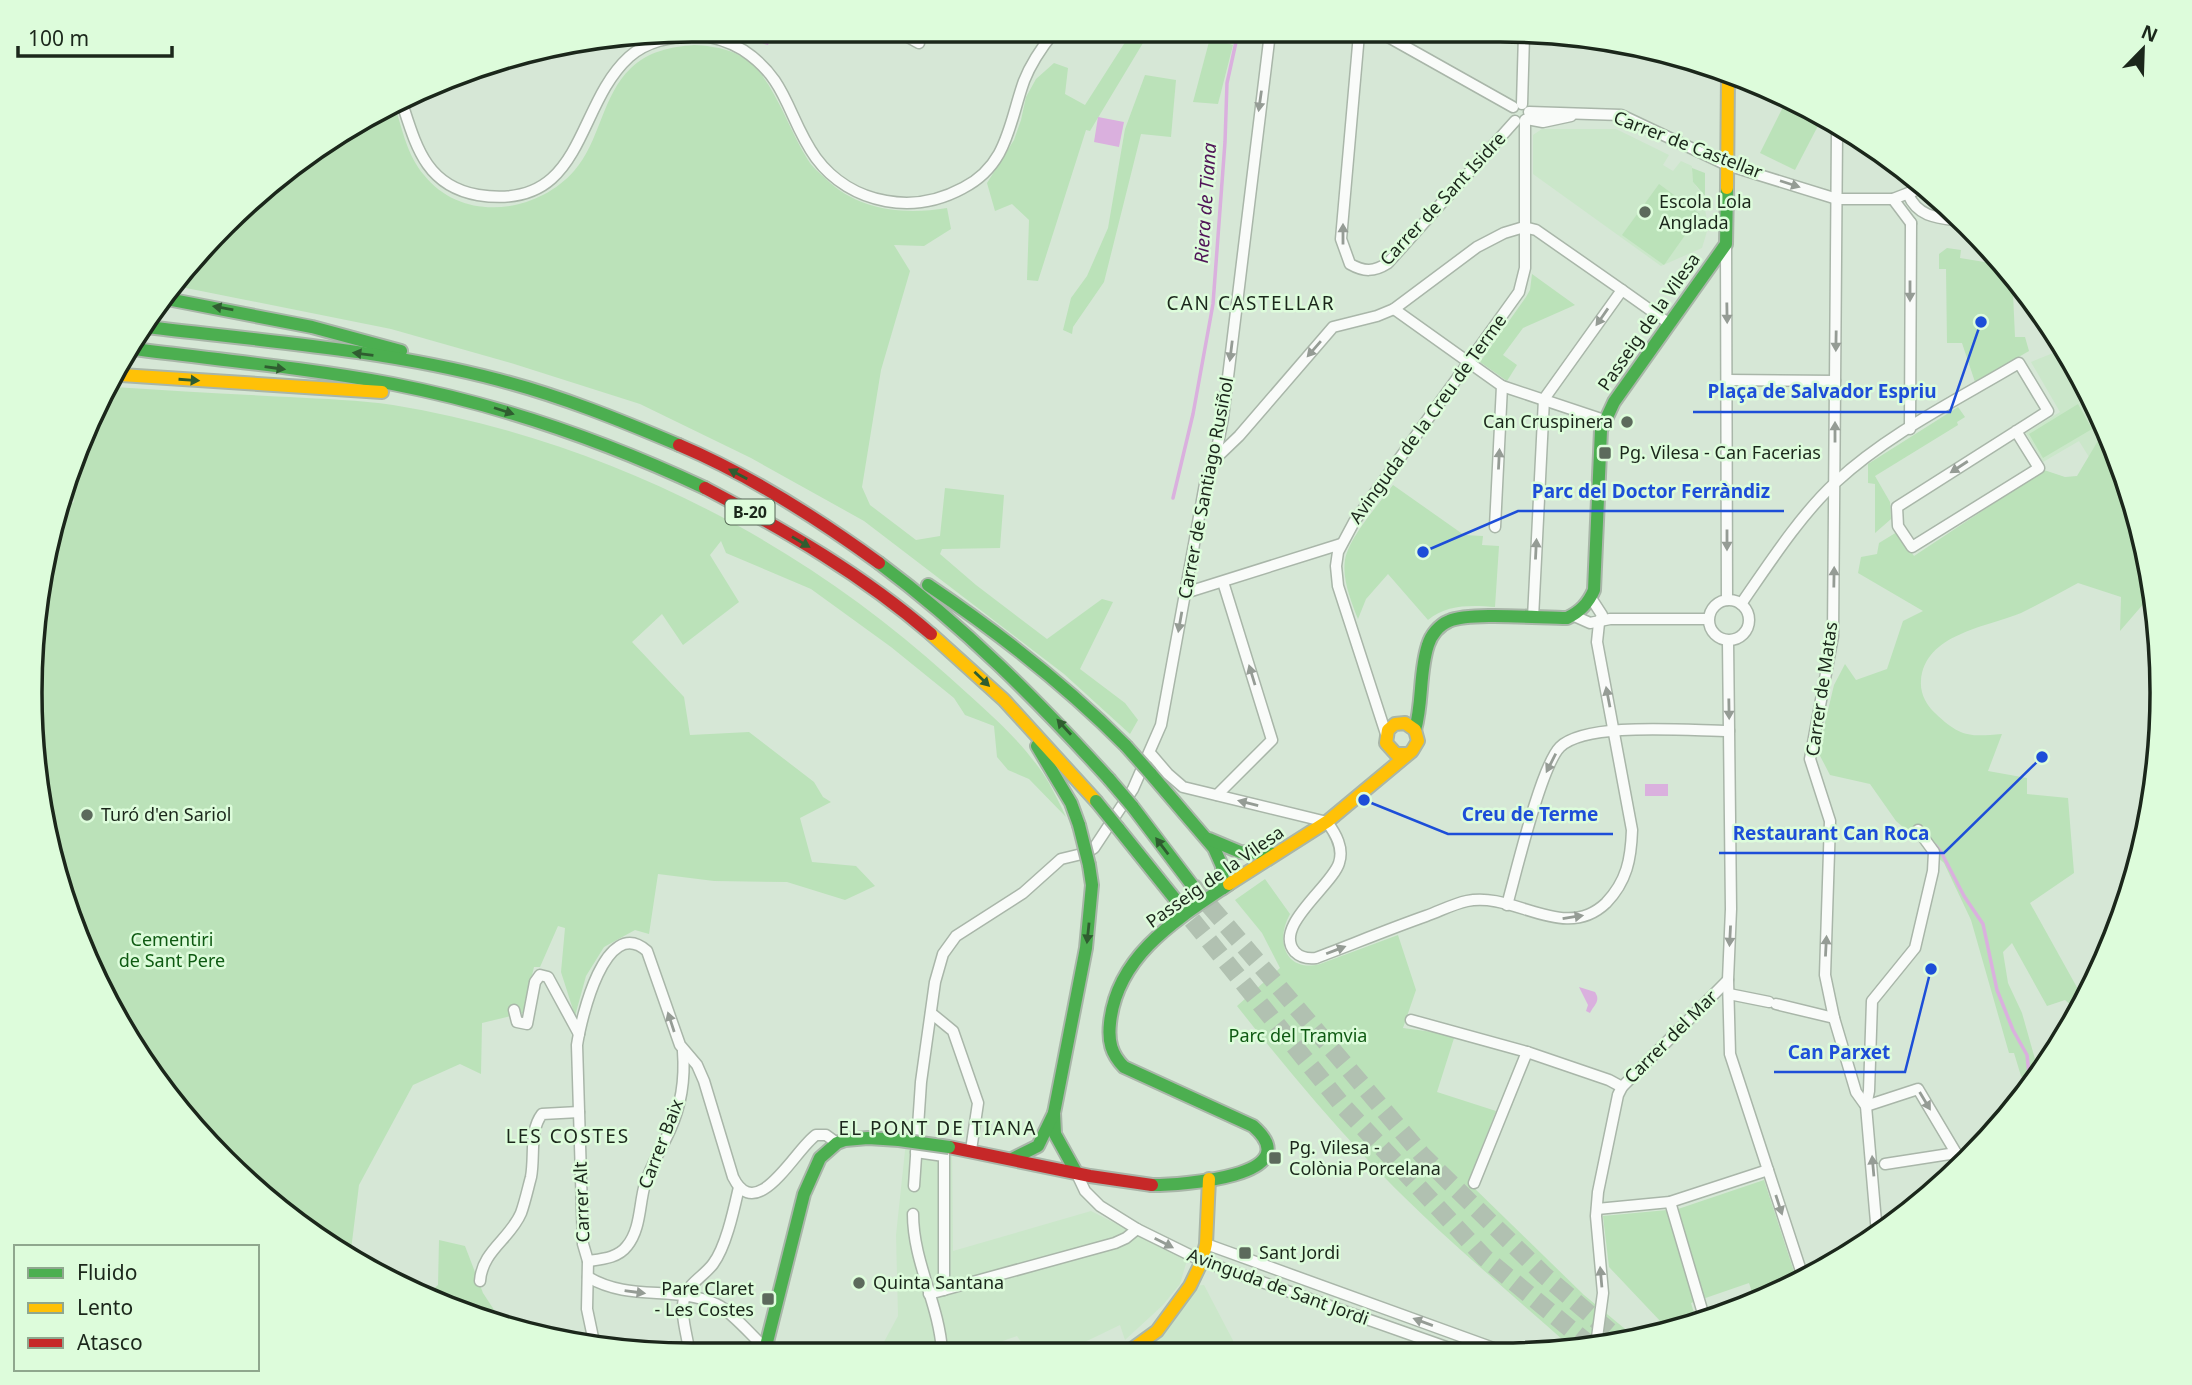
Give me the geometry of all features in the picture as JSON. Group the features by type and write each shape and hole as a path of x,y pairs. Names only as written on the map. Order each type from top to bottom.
{"main road":[{"path":"1727,244 1728,84"},
{"name":"Passeig de la Vilesa","path":"1588,602 1594,590 1601,430 1604,420 1614,402 1727,244"},
{"path":"174,300 263,315 349,334 454,370"},
{"name":"B-20","path":"154,328 384,357 521,386 667,439 757,484 859,547 898,575 972,636 1041,702 1132,806 1192,885"},
{"name":"B-20","path":"140,350 334,375 493,407 625,452 707,489 824,555 907,614 972,668 1017,713 1096,801 1175,899"},
{"path":"125,375 341,391 438,394"},
{"name":"B-20","path":"859,547 914,576 1011,644 1084,704 1126,746 1214,848 1222,866 1223,888"},
{"path":"1376,784 1387,741 1422,705 1427,644 1434,629 1442,622 1453,618 1567,618 1588,602"},
{"path":"1017,713 1071,803 1090,865 1092,885 1086,948 1054,1114 1055,1133 1076,1172"},
{"path":"1387,741 1396,754 1406,754 1417,744 1405,725"},
{"name":"Passeig de la Vilesa","path":"1209,1179 1252,1170 1259,1166 1266,1154 1266,1142 1259,1131 1244,1121 1124,1067 1116,1060 1108,1043 1114,999 1128,970 1159,934 1223,888 1327,822 1376,784 1406,754"},
{"name":"B-20","path":"1203,835 1232,851 1244,854 1275,854"},
{"path":"1012,1159 1038,1146 1054,1114"},
{"path":"767,1343 807,1187 820,1158 837,1143 868,1138 971,1150 1140,1184 1209,1179 1206,1244 1202,1261 1190,1286 1157,1331 1140,1343"}],"street":[{"path":"727,42 767,68 780,86 815,157 838,181 879,200 913,204 935,199 967,186 985,172 999,155 1010,133 1029,69 1047,42"},
{"name":"Carrer de Santiago Rusiñol","path":"931,1013 935,982 943,954 956,936 1023,893 1061,859 1094,848 1133,789 1161,724 1205,484 1215,459 1224,405 1269,42"},
{"name":"Carrer de Sant Isidre","path":"1358,42 1341,239 1350,264 1360,270 1378,270 1388,263 1522,114"},
{"name":"Carrer de Castellar","path":"1397,42 1522,114 1616,114 1628,117 1727,165 1837,199 1893,199 1914,192"},
{"path":"404,109 425,164 439,177 474,194 494,197 518,195 538,187 564,167 607,86 630,57 655,43"},
{"name":"Avinguda de la Creu de Terme","path":"1387,741 1340,597 1336,566 1341,544 1354,522 1469,363 1522,284 1525,268 1522,114 1524,43"},
{"name":"Carrer de Matas","path":"1837,137 1833,636 1810,759 1830,821 1825,975 1834,1018 1856,1092 1866,1106 1876,1222"},
{"path":"1910,429 1907,217 1904,201 1909,194 1923,213"},
{"path":"1893,199 1907,217"},
{"path":"1907,217 1923,213 1942,217"},
{"path":"1215,459 1239,436 1333,327 1394,309 1477,247 1504,233 1524,227 1536,230 1670,324"},
{"path":"1727,244 1727,600"},
{"path":"1533,618 1544,399 1622,290"},
{"path":"1394,309 1502,386 1604,420"},
{"path":"1741,604 1816,502 1836,482 1868,455 2019,363 2048,411 2016,431 1897,507 1898,526 1912,547 2039,468 2016,431"},
{"path":"1728,380 1835,381"},
{"path":"1495,527 1502,386"},
{"path":"1185,593 1341,544"},
{"path":"1217,795 1272,740 1223,582"},
{"path":"1727,600 1741,604 1749,618 1748,627 1743,634 1728,640 1718,637 1710,629 1708,619 1714,606 1727,600"},
{"path":"1588,602 1604,619"},
{"path":"1572,615 1579,620 1708,619"},
{"path":"1150,753 1183,787 1327,822 1340,846 1338,866 1292,929 1292,947 1298,954 1311,958 1467,901 1490,901 1558,919 1578,918 1598,910 1618,891 1628,871 1632,830 1597,642 1604,619"},
{"path":"1728,640 1730,1054 1800,1269"},
{"path":"1378,714 1405,725"},
{"path":"1507,905 1546,771 1553,757 1570,740 1614,730 1729,731"},
{"path":"1866,1106 1870,1091 1872,1001 1915,948 1933,871 1934,852 1918,830"},
{"name":"Carrer Alt","path":"591,1335 587,1309 588,1261 583,1244 577,1045 602,963 613,951 628,943 639,945 647,951 672,1028 683,1051 697,1065 704,1080"},
{"path":"514,1010 517,1022 527,1024 535,982 540,975 548,977 579,1034"},
{"name":"Carrer del Mar","path":"1597,1335 1603,1293 1598,1192 1618,1095 1622,1087 1728,980"},
{"path":"1729,994 1834,1018"},
{"path":"931,1013 953,1031 978,1103 971,1150"},
{"path":"914,1186 921,1082 931,1013"},
{"path":"1411,1020 1527,1052 1622,1087"},
{"name":"Carrer Baix","path":"588,1261 610,1257 620,1252 632,1238 646,1180 672,1128 684,1081 683,1051"},
{"path":"1474,1183 1527,1052"},
{"name":"Carrer Baix","path":"684,1081 690,1074 704,1080 733,1177 739,1187"},
{"path":"1866,1106 1918,1089 1956,1153 1885,1164"},
{"path":"480,1281 487,1256 506,1236 521,1212 531,1176 538,1120 542,1114 579,1112"},
{"path":"688,1343 685,1295 715,1262 723,1244 739,1187 754,1193 768,1188 799,1150 816,1135 826,1135 837,1143"},
{"path":"916,1152 944,1156 944,1290"},
{"path":"1597,1209 1670,1202 1768,1170"},
{"name":"Avinguda de Sant Jordi","path":"1076,1172 1084,1191 1094,1202 1137,1229 1202,1261 1435,1343"},
{"path":"1670,1202 1702,1310"},
{"path":"913,1214 914,1241 941,1330 942,1343"},
{"path":"929,1294 1115,1242 1126,1238 1137,1229"},
{"path":"1206,1244 1480,1343"},
{"path":"587,1277 610,1288 630,1292 685,1295 716,1304 759,1343"}],"shaded area":[{"path":"1098,117 1124,122 1119,147 1094,142"},
{"name":"Escola Lola Anglada","path":"1542,129 1616,129 1669,155 1663,165 1673,171 1681,161 1692,166 1693,182 1703,196 1708,228 1702,248 1661,266 1533,174 1533,135"},
{"path":"2054,353 2063,367 2098,440 2089,457 2079,441 2043,462 2026,433 2060,412 2031,362"},
{"path":"1645,784 1668,784 1668,796 1645,796"},
{"path":"1579,987 1597,995 1590,1013 1586,1011 1588,1005"},
{"path":"907,1132 952,1140 953,1251 1091,1211 1187,1260 1180,1284 1163,1305 1125,1340 1120,1325 1083,1343 1022,1343 1017,1336 997,1343 883,1343 898,1316 896,1235"},
{"path":"1204,1285 1234,1343 1140,1343 1157,1331 1190,1286"}],"green space":[{"path":"1125,42 1144,42 1090,131 1086,130 1038,281 1027,280 1029,220 1012,204 995,211 987,183 1014,140 1026,97 1036,79 1054,63 1068,68 1065,94 1085,105"},
{"path":"1209,42 1233,45 1218,104 1193,102"},
{"path":"694,45 729,51 752,64 772,91 810,163 839,190 867,204 883,208 915,211 947,208 951,229 924,246 894,245 910,271 881,370 862,487 870,505 916,540 940,536 945,488 1004,495 1000,548 942,549 940,554 1047,639 1102,599 1113,602 1080,669 1125,703 1138,720 1130,734 1064,674 864,521 751,458 640,404 391,329 184,288 233,233 297,176 367,129 397,113 413,159 424,175 440,190 458,201 499,207 540,197 574,171 583,159 614,91 631,68 660,51"},
{"path":"1145,75 1176,80 1171,137 1141,134 1104,282 1073,327 1072,334 1063,330 1071,298 1087,276 1108,228 1125,129"},
{"path":"1783,107 1818,125 1795,170 1760,153"},
{"path":"1692,168 1705,173 1705,196 1693,182"},
{"path":"1659,184 1700,214 1664,265 1622,235"},
{"path":"1947,248 1961,250 1960,258 1988,262 2013,293 2015,337 2025,337 2029,351 1975,382 1962,343 1947,343 1946,269 1939,269 1939,254"},
{"path":"1532,274 1575,305 1523,328 1503,355 1517,365 1507,381 1480,362 1526,297 1530,290"},
{"name":"Cementiri de Sant Pere","path":"118,387 393,405 470,421 545,442 619,469 690,501 759,538 825,579 888,626 989,713 1028,753 1049,783 1066,817 1029,779 1008,770 997,757 994,726 965,715 954,698 891,647 811,589 726,553 721,541 710,555 739,602 683,645 662,614 632,642 684,697 690,735 749,732 814,782 823,797 831,802 800,818 812,862 856,866 875,886 845,900 787,882 714,881 658,874 649,934 635,930 604,947 586,976 575,1016 561,972 565,928 558,926 540,967 534,967 523,1013 482,1023 481,1074 460,1064 413,1085 359,1185 351,1246 297,1209 264,1182 203,1121 176,1088 129,1018 109,980 77,902 54,819 43,735 42,692 43,650 54,566 64,524 71,503 74,502 73,497 92,444"},
{"path":"2078,404 2092,429 2043,458 2029,434"},
{"path":"1958,407 1965,417 1957,422 1958,425 1875,476 1890,502 1891,519 1875,533 1875,484 1868,483 1868,464"},
{"path":"2098,440 2128,524 2143,604 2120,631 2121,597 2078,583 2021,613 1975,628 1945,643 1933,653 1925,665 1921,681 1926,703 1951,727 1973,735 2002,734 1988,771 2027,778 2027,794 2068,798 2074,873 2030,903 2078,989 2070,1005 2065,1000 2047,1006 2012,943 2003,952 2008,983 2022,1013 2036,1060 2023,1078 2014,1053 2009,1053 1971,920 1944,863 1896,821 1870,784 1830,775 1818,752 1834,685 1845,664 1856,680 1887,669 1903,621 1923,611 1858,573 1861,557 1877,554 1879,543 1897,532 1914,556 2044,470 2065,477 2077,476"},
{"path":"1393,485 1464,535 1483,536 1482,545 1499,546 1495,607 1451,608 1428,620 1388,574 1366,599 1358,619 1346,582 1345,560 1358,531"},
{"name":"Parc del Tramvia","path":"1265,879 1290,914 1283,934 1284,944 1286,952 1298,964 1320,964 1398,935 1416,990 1403,1028 1455,1035 1437,1092 1496,1111 1468,1182 1584,1295 1627,1331 1562,1340 1440,1231 1365,1157 1237,1006 1280,968 1262,933 1235,900"},
{"path":"1764,1180 1794,1272 1752,1291 1749,1283 1691,1303 1694,1313 1662,1323 1609,1267 1603,1216 1678,1209"},
{"path":"439,1240 465,1246 483,1293 495,1312 434,1289 438,1285"}],"waterway":[{"name":"Riera de Tiana","path":"1173,498 1193,414 1213,304 1227,83 1236,42"},
{"path":"1935,845 1983,924 1997,990 2013,1030 2027,1055 2029,1070"}],"tunnel":[{"path":"1192,885 1422,1155 1544,1275 1612,1333"},
{"path":"1175,899 1343,1106 1485,1258 1581,1337"}],"traffic: fast":[{"path":"1415,730 1425,655 1431,638 1442,625 1459,618 1472,617 1567,618 1583,607 1592,595 1601,430 1614,402 1726,244 1727,188"},
{"path":"174,300 312,327 401,351"},
{"path":"154,328 368,354 456,370 522,386 568,401 679,445"},
{"path":"140,350 328,373 473,402 591,440 705,488"},
{"path":"879,563 911,587 1000,666 1109,779"},
{"path":"928,585 1031,661 1080,702 1126,746"},
{"path":"1037,746 1071,803 1079,825"},
{"path":"1126,746 1150,773"},
{"path":"1150,773 1214,848 1222,866 1223,888"},
{"path":"1109,779 1132,806"},
{"path":"1096,801 1118,828"},
{"path":"1132,806 1192,885"},
{"path":"1079,825 1089,865"},
{"path":"1118,828 1175,899"},
{"path":"1209,839 1240,852 1275,854"},
{"path":"1012,1159 1038,1146 1054,1113 1086,948 1092,885 1089,865"},
{"path":"1152,1185 1187,1183 1234,1175 1254,1167 1265,1157 1266,1143 1253,1126 1124,1067 1113,1052 1110,1041 1110,1023 1115,999 1137,958 1170,925 1229,884"},
{"path":"1054,1113 1055,1134 1076,1172"},
{"path":"767,1343 804,1194 820,1158 837,1143 845,1140 899,1140"},
{"path":"899,1140 949,1147"}],"traffic: slow":[{"path":"1727,188 1728,84"},
{"path":"125,375 382,392"},
{"path":"931,634 1004,700 1096,801"},
{"path":"1229,884 1328,821 1412,751 1418,741 1415,730 1405,723 1395,724 1388,730 1386,743 1396,754 1406,754"},
{"path":"1140,1343 1157,1331 1190,1286 1202,1261 1206,1244 1209,1179"}],"traffic: jam":[{"path":"679,445 782,498 879,563"},
{"path":"705,488 851,573 931,634"},
{"path":"949,1147 1090,1176 1152,1185"}],"place":[{"name":"Escola Lola Anglada","path":"1645,212"},
{"name":"Plaça de Salvador Espriu","path":"1981,322"},
{"name":"Can Cruspinera","path":"1627,422"},
{"name":"Pg. Vilesa - Can Facerias","path":"1605,453"},
{"name":"Parc del Doctor Ferràndiz","path":"1423,552"},
{"name":"Restaurant Can Roca","path":"2042,757"},
{"name":"Creu de Terme","path":"1364,800"},
{"name":"Turó d'en Sariol","path":"87,815"},
{"name":"Can Parxet","path":"1931,969"},
{"name":"Pg. Vilesa - Colònia Porcelana","path":"1275,1158"},
{"name":"Sant Jordi","path":"1245,1253"},
{"name":"Quinta Santana","path":"859,1283"},
{"name":"Pare Claret - Les Costes","path":"768,1299"}],"district":[{"name":"CAN CASTELLAR","path":"1251,303"},
{"name":"EL PONT DE TIANA","path":"938,1128"},
{"name":"LES COSTES","path":"568,1136"}]}
